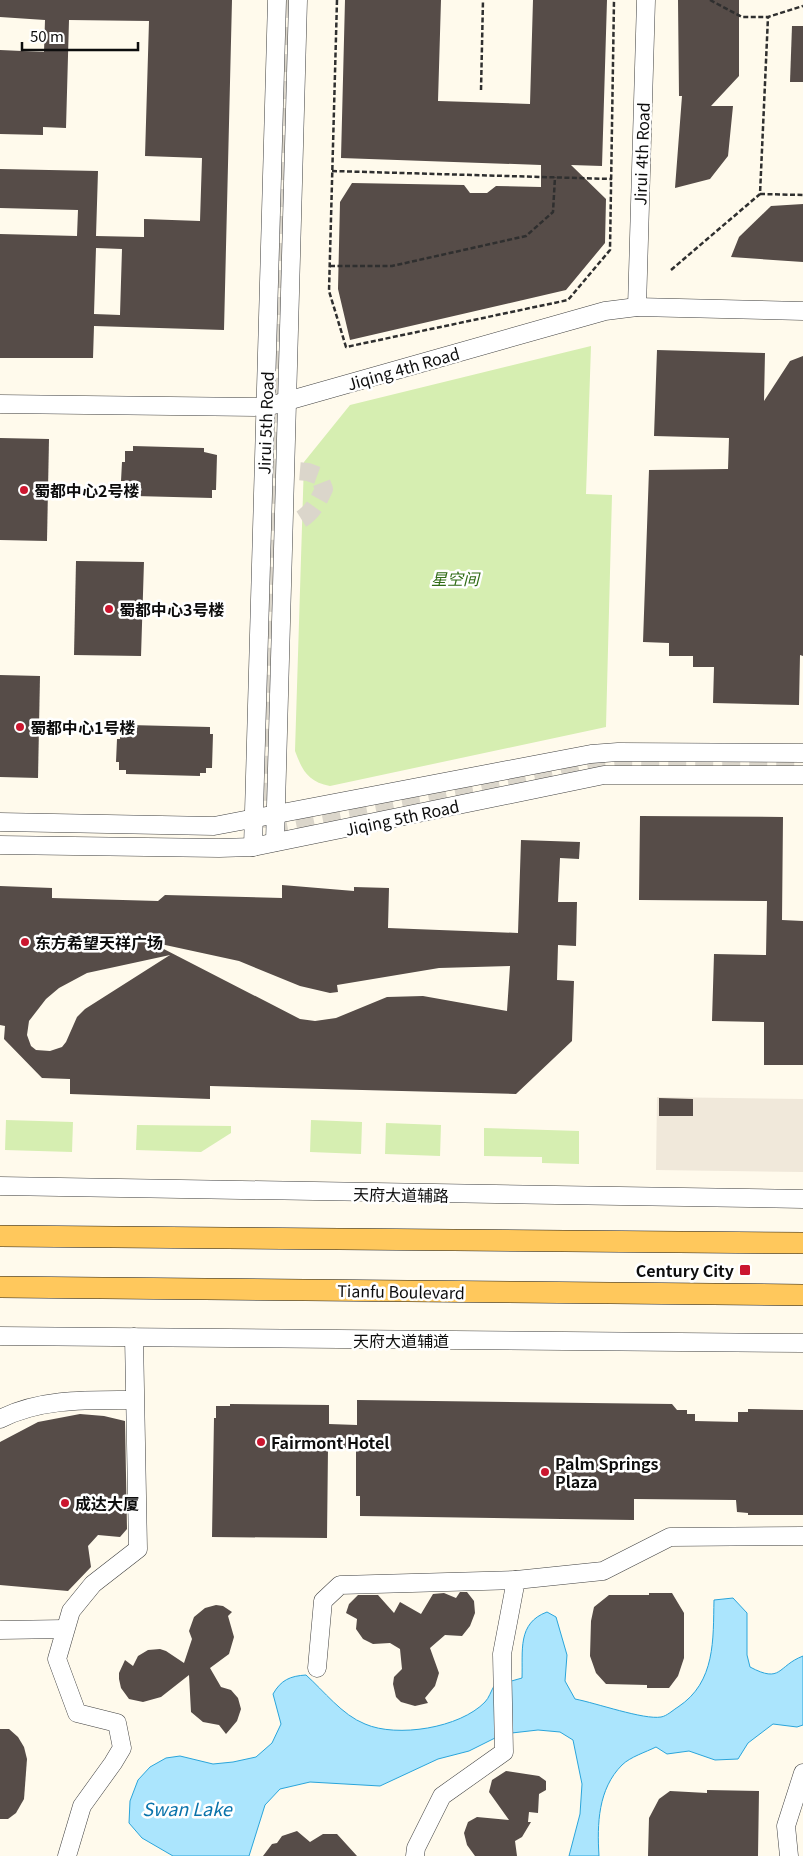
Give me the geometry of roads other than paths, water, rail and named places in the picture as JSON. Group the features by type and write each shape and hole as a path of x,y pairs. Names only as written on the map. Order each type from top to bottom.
{"main road":[{"path":"0,1236 803,1243"},
{"name":"Tianfu Boulevard","path":"0,1287 803,1295"}],"street":[{"name":"Jirui 5th Road","path":"253,846 277,0"},
{"name":"Jirui 5th Road","path":"275,842 290,523 287,400 298,0"},
{"name":"Jirui 4th Road","path":"637,307 646,0"},
{"name":"Jiqing 4th Road","path":"0,404 266,407 605,311 637,307 803,311"},
{"name":"Jiqing 5th Road","path":"0,822 214,826 254,820 591,754 618,752 803,754"},
{"name":"Jiqing 5th Road","path":"0,845 219,848 253,846 604,775 803,775"},
{"name":"天府大道辅路","path":"0,1186 803,1199"},
{"name":"天府大道辅道","path":"0,1336 803,1343"},
{"path":"67,1856 82,1806 114,1763 122,1748 117,1723 77,1712 57,1659 71,1611 93,1584 138,1549 134,1337"},
{"path":"0,1419 18,1410 47,1404 84,1400 134,1400"},
{"path":"318,1668 323,1601 340,1585 516,1580 603,1571 670,1537 803,1536"},
{"path":"415,1856 416,1848 442,1796 504,1752 502,1739 502,1654 516,1580"},
{"path":"0,1630 65,1629"},
{"path":"789,1856 786,1826 803,1773"}],"water":[{"name":"Swan Lake","path":"733,1598 747,1613 747,1655 750,1667 760,1672 774,1674 803,1656 803,1725 797,1727 773,1724 748,1743 738,1759 715,1760 689,1751 667,1754 656,1747 629,1760 614,1774 604,1796 599,1819 599,1856 569,1856 580,1814 582,1784 573,1740 560,1732 538,1730 503,1734 469,1751 438,1759 380,1786 310,1782 280,1789 265,1805 249,1856 173,1856 142,1838 129,1823 130,1801 138,1780 150,1767 166,1758 180,1756 213,1764 233,1762 256,1757 272,1743 281,1724 273,1694 279,1685 286,1680 295,1676 306,1675 349,1715 365,1724 378,1728 410,1730 444,1724 474,1711 486,1700 494,1686 522,1678 522,1648 526,1631 537,1617 547,1612 556,1617 567,1655 565,1681 575,1699 643,1716 661,1717 678,1707 700,1685 710,1659 714,1600"}],"tunnel":[{"path":"286,0 263,830 595,765 629,762 803,764"},
{"path":"273,469 308,472 319,476 324,489 310,512 296,522"}],"place":[{"name":"蜀都中心2号楼","path":"24,490"},
{"name":"蜀都中心3号楼","path":"109,609"},
{"name":"蜀都中心1号楼","path":"20,727"},
{"name":"东方希望天祥广场","path":"25,942"},
{"name":"Century City","path":"745,1270"},
{"name":"Fairmont Hotel","path":"261,1442"},
{"name":"Palm Springs Plaza","path":"545,1472"},
{"name":"成达大厦","path":"65,1503"}],"park label":[{"name":"星空间","path":"455,578"}]}
